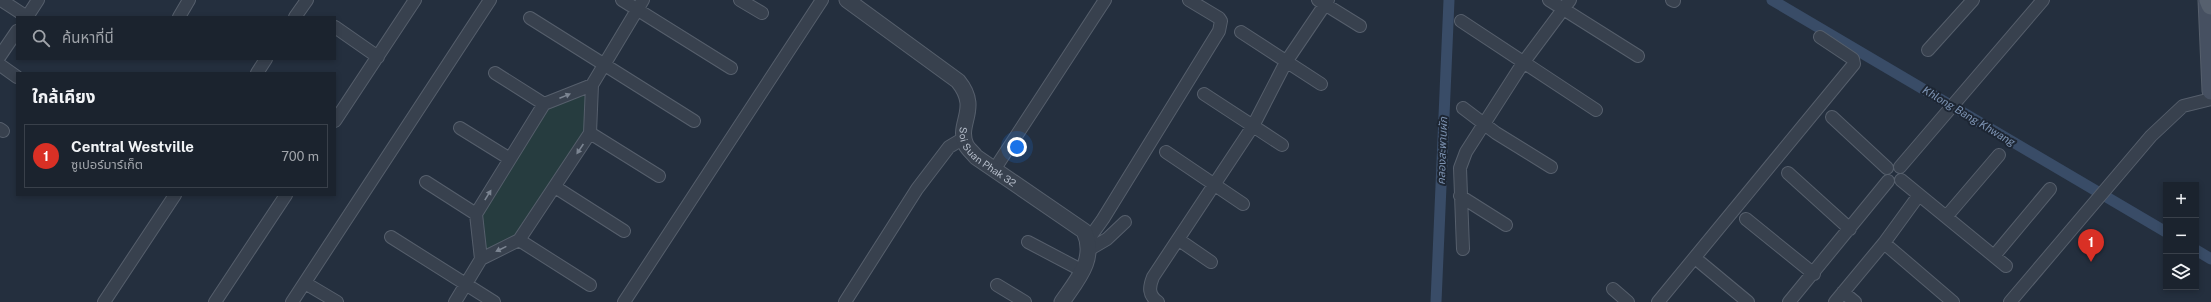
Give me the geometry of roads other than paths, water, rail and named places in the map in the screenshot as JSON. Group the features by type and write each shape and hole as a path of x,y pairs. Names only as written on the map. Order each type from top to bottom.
{"main road":[{"path":"2208,0 2211,5"},
{"path":"2208,0 2211,91"}],"street":[{"path":"1,0 25,16"},
{"path":"28,16 38,0"},
{"path":"180,16 189,0"},
{"path":"296,16 307,0"},
{"path":"292,302 490,0"},
{"path":"622,0 640,5 731,68"},
{"path":"740,0 762,13"},
{"path":"624,302 822,0"},
{"name":"Soi Suan Phak 32","path":"847,0 958,81 968,96 964,138 966,144 976,157 1084,231 1089,244"},
{"path":"994,170 1105,0"},
{"path":"1062,302 1083,271 1089,257 1089,244 1219,31 1221,22 1219,18 1189,0"},
{"path":"1549,0 1566,4 1638,56"},
{"path":"1928,50 1973,0"},
{"path":"1900,167 2043,0"},
{"path":"336,120 378,57 411,2"},
{"path":"1158,302 1150,294 1149,286 1153,276 1179,240 1253,126 1286,62 1324,2 1360,26"},
{"path":"1463,249 1460,168 1466,152 1523,63 1566,4"},
{"path":"455,302 481,259 519,240 590,133 592,85 640,5"},
{"path":"530,18 694,121"},
{"path":"1461,21 1596,110"},
{"path":"336,28 378,57"},
{"path":"0,56 16,32"},
{"path":"1241,32 1321,84"},
{"path":"1658,302 1854,64 1854,59 1820,37"},
{"path":"258,72 265,60"},
{"path":"0,65 16,76"},
{"path":"495,73 544,104"},
{"path":"481,259 476,214 544,104 592,85"},
{"path":"1204,94 1282,145"},
{"path":"2010,302 2151,136 2183,106 2211,99"},
{"path":"1463,108 1496,133 1551,167"},
{"path":"1832,117 1887,168"},
{"path":"460,128 510,159"},
{"path":"590,133 659,176"},
{"path":"845,302 917,189 949,147 964,138"},
{"path":"1166,152 1243,204"},
{"path":"1946,217 1999,155"},
{"path":"1893,165 1900,167 1904,174 1901,180 1895,184 1888,182 1885,175 1887,168 1893,165"},
{"path":"1788,173 1850,229"},
{"path":"1901,180 2006,266"},
{"path":"426,182 476,214"},
{"path":"1789,302 1814,274 1888,182"},
{"path":"555,187 624,230"},
{"path":"1994,256 2050,189"},
{"path":"1835,302 1884,243 1919,195"},
{"path":"104,302 174,196"},
{"path":"215,302 285,196"},
{"path":"1460,196 1506,225"},
{"path":"1746,219 1814,274"},
{"path":"1089,244 1107,239 1124,222"},
{"path":"391,237 494,302"},
{"path":"519,240 590,285"},
{"path":"1179,240 1211,262"},
{"path":"1028,242 1083,271"},
{"path":"1884,243 1953,302"},
{"path":"1701,263 1748,302"},
{"path":"305,283 337,302"},
{"path":"997,285 1025,302"},
{"path":"1613,290 1628,302"},
{"path":"1843,292 1855,302"}],"waterway":[{"name":"คลองสะพานผัก","path":"1436,302 1449,0"},
{"name":"Khlong Bang Khwang","path":"1772,0 2163,230"},
{"name":"Khlong Bang Khwang","path":"2199,252 2211,259"}],"place":[{"name":"Central Westville","path":"2091,262"}]}
